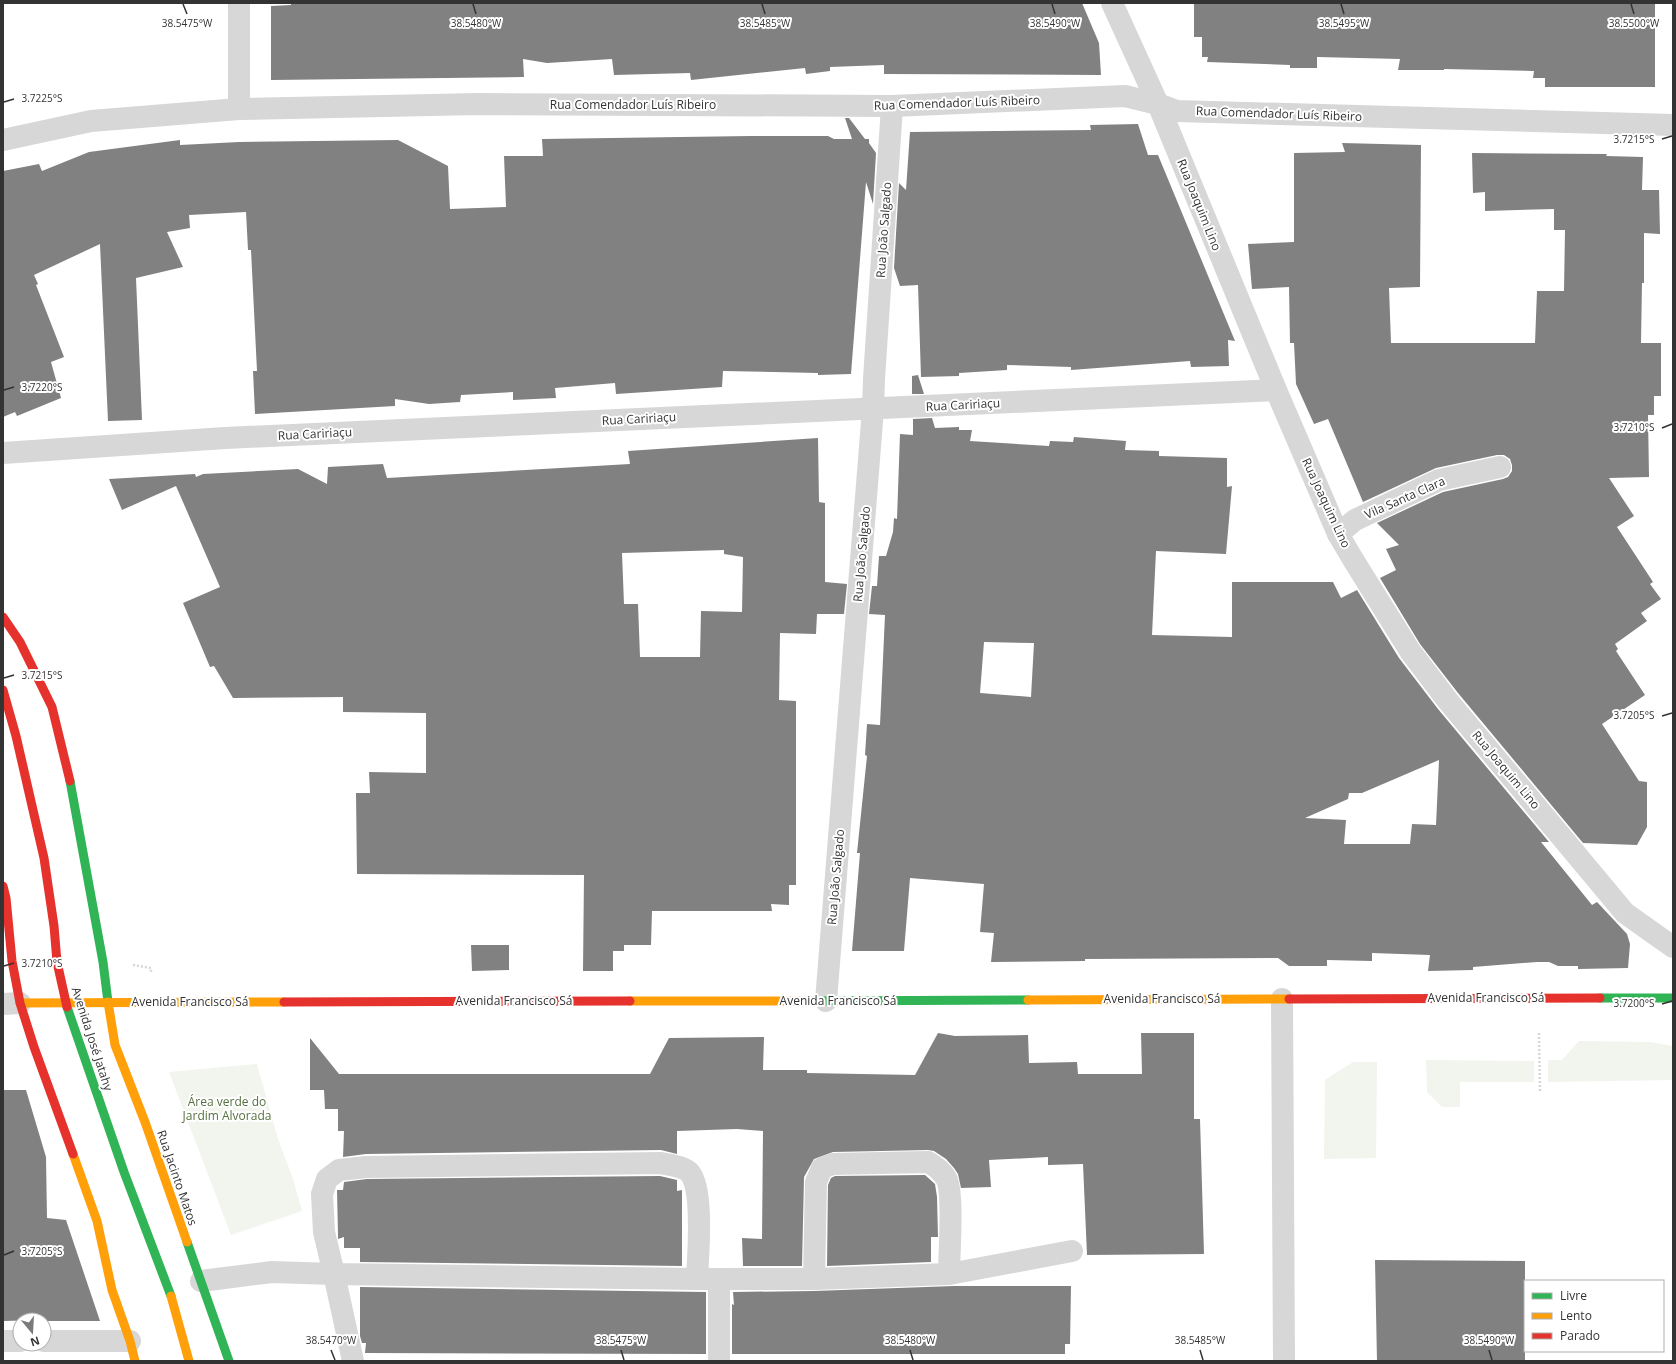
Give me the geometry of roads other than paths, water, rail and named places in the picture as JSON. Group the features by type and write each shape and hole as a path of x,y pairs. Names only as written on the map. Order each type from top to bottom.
{"main road":[{"name":"Rua Jacinto Matos","path":"3,617 20,642 52,707 69,777 80,835 103,962 115,1045 145,1122 229,1361"},
{"name":"Avenida José Jatahy","path":"3,690 16,736 44,858 54,926 56,962 66,1003 124,1172 174,1308 189,1361"},
{"path":"3,886 12,961 12,1004 32,1039 97,1221 112,1290 133,1351"},
{"name":"Avenida Francisco Sá","path":"12,1004 108,1002 1673,998"}],"street":[{"path":"239,3 239,109"},
{"name":"Rua Joaquim Lino","path":"1112,3 1158,104 1276,390 1338,534 1375,597 1410,651 1448,701 1625,913 1673,947"},
{"name":"Rua Comendador Luís Ribeiro","path":"3,140 91,121 239,109 478,104 892,106 1125,96 1158,104 1177,111 1673,124"},
{"name":"Rua João Salgado","path":"826,1001 873,409 892,106"},
{"name":"Rua Caririaçu","path":"3,454 225,438 1276,390"},
{"name":"Vila Santa Clara","path":"1338,534 1355,520 1439,480 1500,467"},
{"path":"1282,999 1284,1361"},
{"path":"814,1279 816,1182 822,1168 833,1164 928,1162 937,1167 947,1179 950,1195 949,1274"},
{"path":"353,1361 324,1232 322,1194 327,1179 339,1170 366,1167 661,1163 675,1166 689,1172 697,1188 699,1203 697,1279"},
{"path":"200,1281 272,1272 697,1279 814,1279 949,1274 1072,1251"},
{"path":"719,1279 719,1361"},
{"path":"52,1342 133,1351"}],"park label":[{"name":"Área verde do Jardim Alvorada","path":"227,1109"}]}
